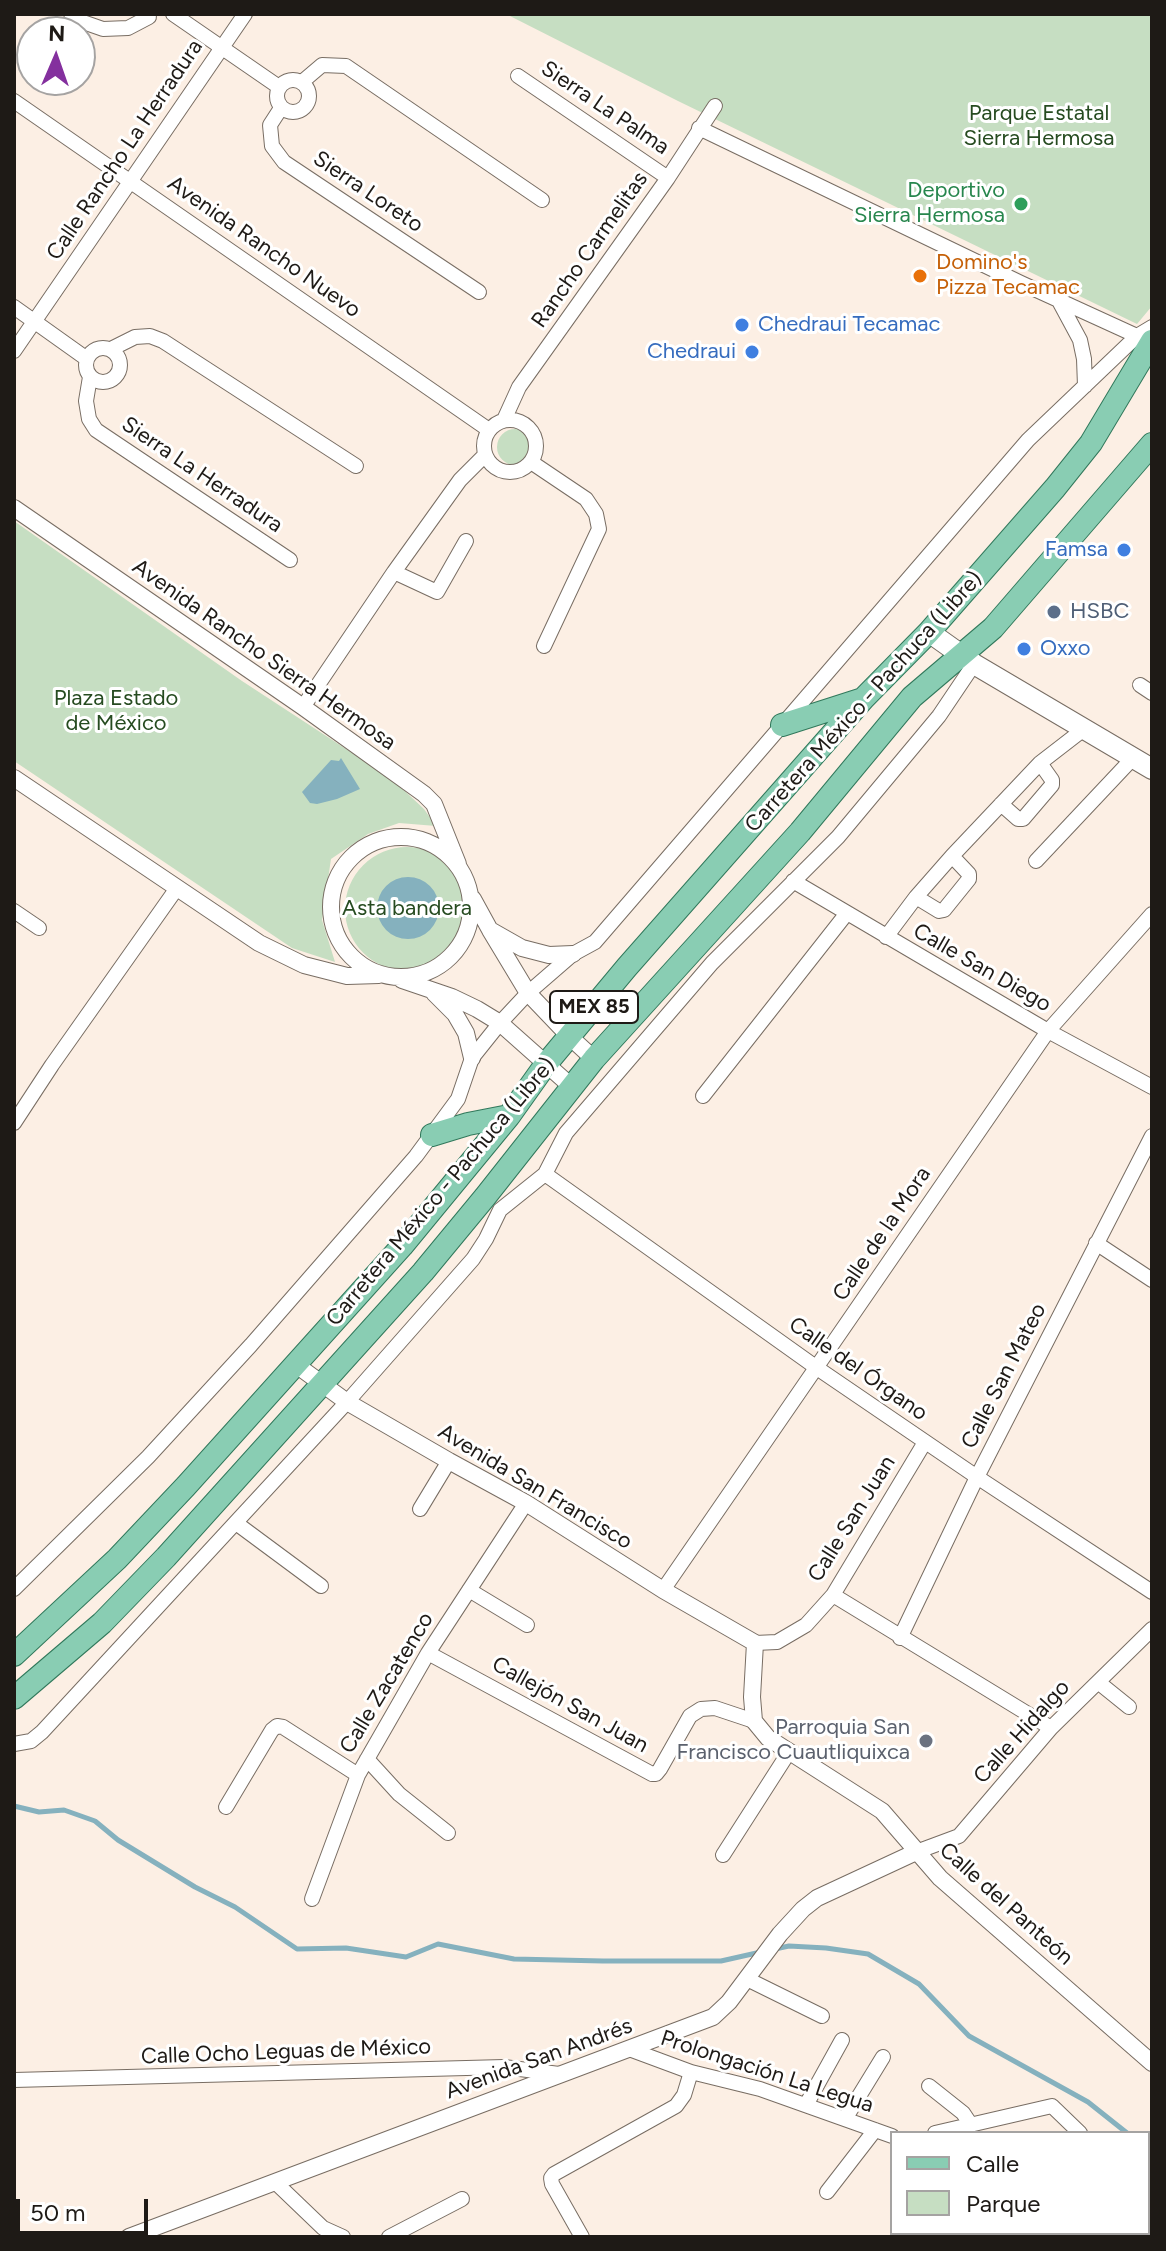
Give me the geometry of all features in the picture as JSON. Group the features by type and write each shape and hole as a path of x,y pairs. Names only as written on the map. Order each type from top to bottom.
{"main road":[{"name":"Carretera México - Pachuca (Libre)","path":"14,1655 117,1559 402,1246 509,1116 546,1064 637,956 864,698 929,632 1055,488 1091,443 1144,338"},
{"name":"Carretera México - Pachuca (Libre)","path":"14,1698 102,1623 166,1557 423,1272 492,1204 594,1059 800,832 912,697 968,660 1152,444"},
{"path":"929,632 968,660 1152,769"},
{"path":"782,725 864,698"},
{"path":"432,1135 509,1116"}],"street":[{"path":"71,14 103,29 128,28 148,15 157,20 171,14 279,87 294,79 308,88 310,96 303,110 296,113 281,108"},
{"name":"Calle Rancho La Herradura","path":"14,351 245,14"},
{"path":"302,82 322,65 346,66 542,200"},
{"name":"Sierra La Palma","path":"518,76 668,178"},
{"name":"Sierra Loreto","path":"279,87 276,98 281,108 270,125 272,146 284,162 479,292"},
{"name":"Avenida Rancho Nuevo","path":"14,101 489,430"},
{"name":"Rancho Carmelitas","path":"504,420 519,387 668,178 715,106"},
{"path":"699,128 1059,301 1144,338"},
{"path":"1059,301 1080,340 1085,386"},
{"path":"14,307 87,359 93,351 111,349 135,337 150,336 163,341 356,466"},
{"path":"14,1589 148,1457 251,1345 416,1156 458,1099 472,1058 500,1023 528,993 573,954 595,942 1028,440 1085,386 1144,338 1152,327"},
{"path":"90,377 106,382 114,378 121,363 111,349"},
{"name":"Sierra La Herradura","path":"87,359 86,368 90,377 86,401 89,419 96,430 290,560"},
{"path":"504,420 517,420 528,426 535,437 536,450 531,462 512,472 491,465 483,442 495,423 504,420"},
{"path":"303,707 460,480 485,455"},
{"path":"531,462 586,499 596,514 599,529 544,646"},
{"name":"Avenida Rancho Sierra Hermosa","path":"14,508 424,794 434,804 458,864"},
{"path":"394,572 437,592 466,541"},
{"path":"14,1744 31,1741 42,1732 347,1402 473,1259 486,1239 492,1204 545,1174 566,1133 712,963 838,837 939,716 968,660"},
{"path":"886,937 952,856 1040,763 1084,729"},
{"path":"1036,861 1133,758"},
{"path":"1001,804 1018,819 1023,819 1052,785 1040,763"},
{"path":"14,778 259,943 304,965 347,976 397,978 477,1009 500,1023 589,1106"},
{"path":"379,975 355,961 338,940 330,913 333,886 346,862 365,846 389,837 415,838 439,847 458,864 472,897 528,993 570,1037 615,1076"},
{"path":"916,897 939,911 944,910 969,879 969,874 952,856"},
{"name":"Calle San Diego","path":"793,881 1048,1031 1152,1087"},
{"path":"14,1123 177,888"},
{"path":"397,978 428,973 454,955 469,928 472,897"},
{"path":"14,911 39,928"},
{"path":"703,1096 847,913"},
{"name":"Calle de la Mora","path":"663,1590 1048,1031 1152,914"},
{"path":"490,930 522,948 549,955 573,954"},
{"path":"693,950 712,963"},
{"path":"431,989 455,1014 466,1033 472,1058"},
{"name":"Calle San Mateo","path":"900,1638 977,1477 1152,1136"},
{"name":"Calle del Órgano","path":"545,1174 817,1368 1152,1592"},
{"path":"1096,1243 1152,1280"},
{"name":"Avenida San Francisco","path":"295,1364 347,1402 526,1503 663,1590 755,1643"},
{"name":"Calle San Juan","path":"755,1643 777,1642 806,1625 833,1595 925,1442"},
{"path":"420,1509 449,1461"},
{"name":"Calle Zacatenco","path":"312,1899 358,1775 428,1653 526,1503"},
{"path":"236,1523 321,1586"},
{"path":"469,1590 527,1625"},
{"path":"833,1595 1051,1728"},
{"name":"Calle Hidalgo","path":"916,1852 959,1836 1051,1728 1152,1629"},
{"path":"754,1721 755,1643"},
{"name":"Callejón San Juan","path":"428,1653 652,1774 660,1769 690,1716 701,1709 715,1708 754,1721"},
{"path":"1098,1682 1129,1707"},
{"name":"Calle del Panteón","path":"754,1721 768,1738 882,1811 940,1878 1152,2063"},
{"path":"226,1807 277,1726 358,1775"},
{"path":"723,1855 789,1752"},
{"path":"367,1759 399,1794 448,1833"},
{"name":"Avenida San Andrés","path":"129,2237 713,2017 729,2002 780,1934 803,1909 817,1898 916,1852"},
{"path":"747,1979 822,2016"},
{"path":"806,2105 842,2040"},
{"name":"Prolongación La Legua","path":"629,2049 691,2072 760,2089 890,2135"},
{"path":"845,2119 883,2057"},
{"name":"Calle Ocho Leguas de México","path":"14,2080 504,2067 559,2074"},
{"path":"582,2237 551,2178 676,2106 684,2095 691,2072"},
{"path":"929,2086 963,2113 971,2125"},
{"path":"944,2131 1052,2106 1078,2131"},
{"path":"827,2192 875,2130"},
{"path":"275,2182 323,2228 343,2237"},
{"path":"389,2237 462,2199"}],"green space":[{"name":"Deportivo Sierra Hermosa","path":"506,14 1152,14 1152,306 1137,324"},
{"path":"515,429 528,434 533,447 528,460 515,465 502,460 497,447 502,434"},
{"name":"Plaza Estado de México","path":"14,521 242,681 392,779 424,809 436,826 399,823 368,834 331,859 322,920 335,962 292,948 14,761"},
{"name":"Asta bandera","path":"407,847 431,852 451,865 464,885 469,909 464,933 451,953 431,966 407,971 383,966 363,953 350,933 345,909 350,885 363,865 383,852"}],"water":[{"path":"341,758 360,789 337,799 310,803 302,792 331,760 339,761"},
{"path":"408,877 420,879 430,886 437,896 437,920 430,930 420,937 408,939 396,937 386,930 379,920 377,908 379,896 386,886 396,879"}],"waterway":[{"path":"14,1806 39,1812 64,1810 95,1821 118,1840 195,1887 235,1907 297,1949 346,1948 406,1957 438,1944 514,1959 603,1961 721,1961 761,1952"},
{"path":"775,1949 789,1946 868,1954 919,1984 969,2036 1088,2102 1124,2131"}],"place":[{"name":"Deportivo Sierra Hermosa","path":"1021,204"},
{"name":"Domino's Pizza Tecamac","path":"920,276"},
{"name":"Chedraui Tecamac","path":"742,325"},
{"name":"Chedraui","path":"752,352"},
{"name":"Famsa","path":"1124,550"},
{"name":"HSBC","path":"1054,612"},
{"name":"Oxxo","path":"1024,649"},
{"name":"Parroquia San Francisco Cuautliquixca","path":"926,1741"}],"park label":[{"name":"Parque Estatal Sierra Hermosa","path":"1039,126"}]}
